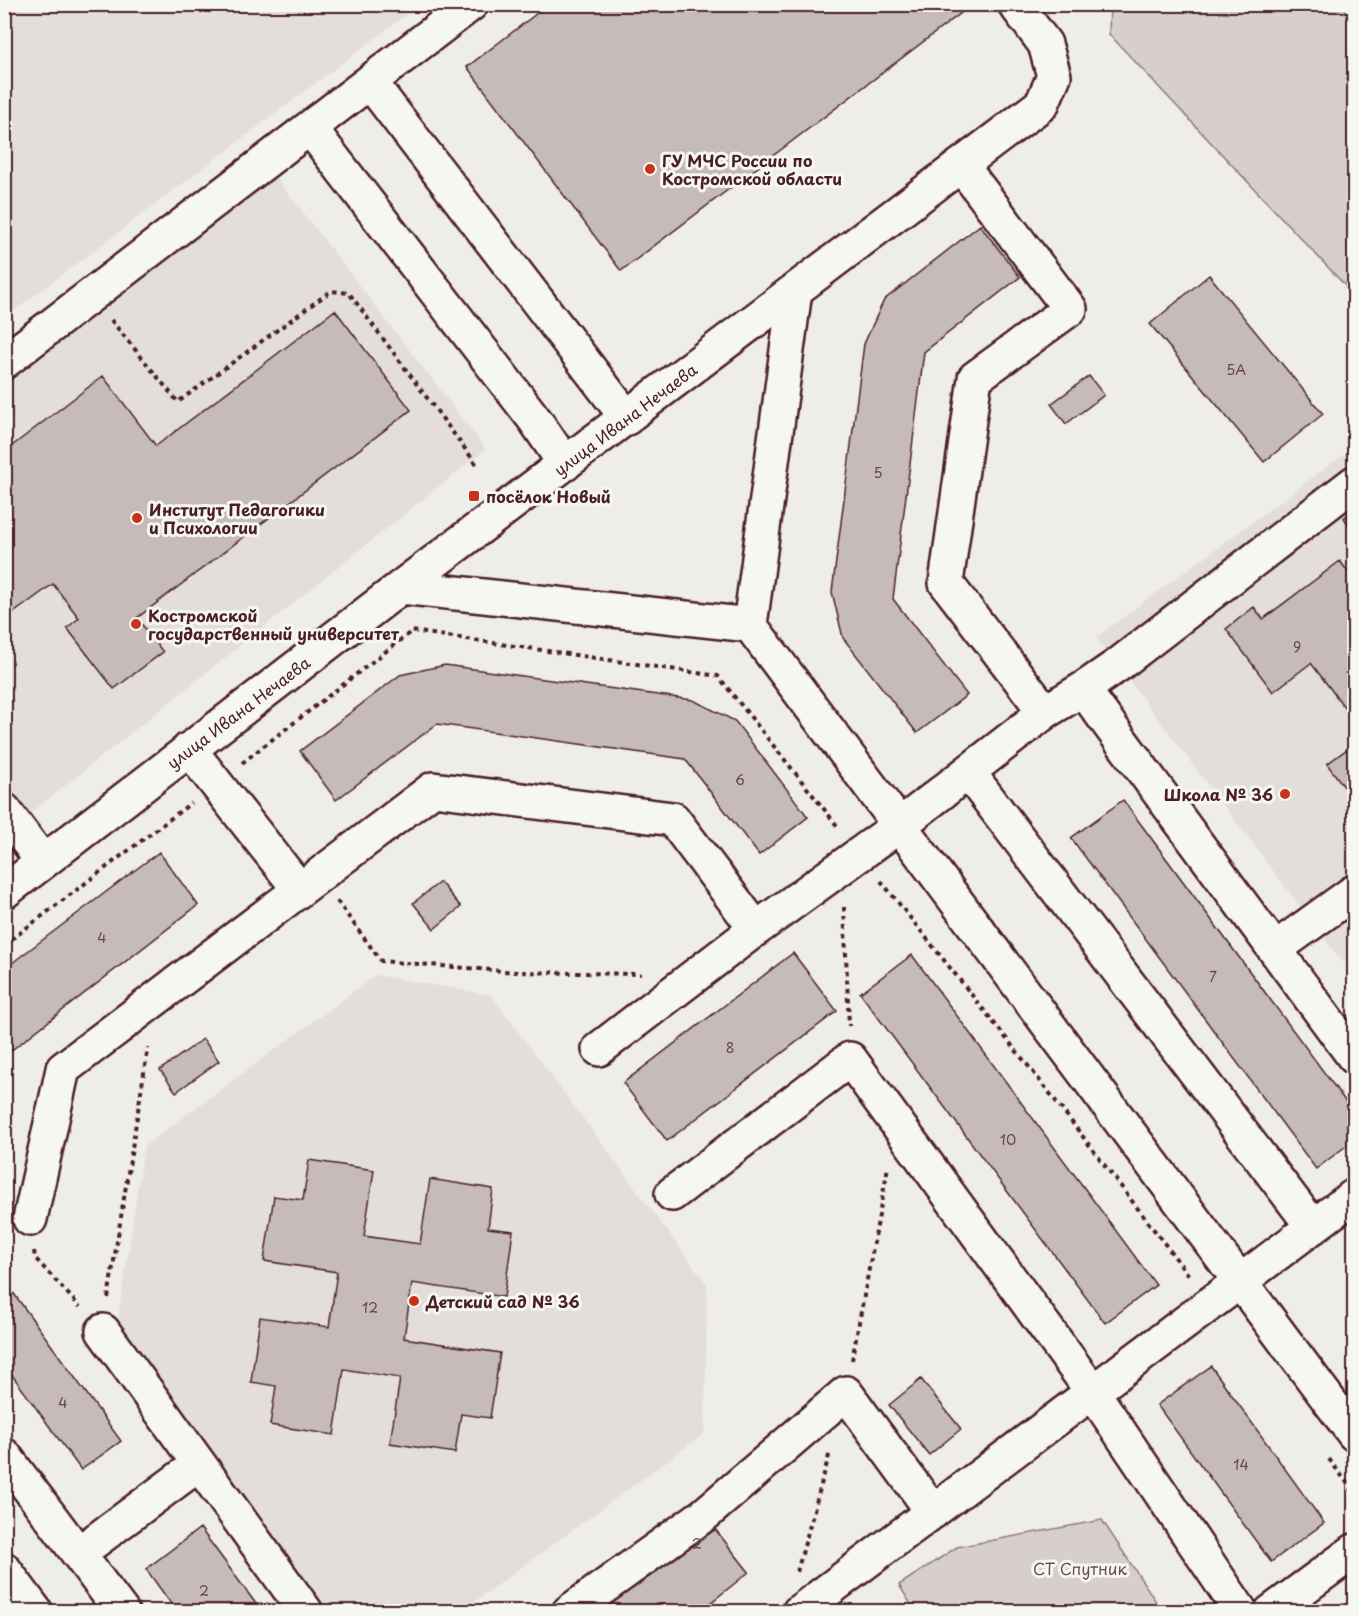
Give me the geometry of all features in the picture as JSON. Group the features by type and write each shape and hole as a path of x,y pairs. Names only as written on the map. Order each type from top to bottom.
{"street":[{"path":"4,362 471,4"},
{"name":"улица Ивана Нечаева","path":"4,892 401,587 1042,104 1054,76 1045,44 1015,4"},
{"path":"370,82 627,418"},
{"path":"310,128 535,420 566,464"},
{"path":"961,165 1070,309 975,378 946,583 1045,712"},
{"path":"795,291 750,625 1354,1434"},
{"path":"599,1049 756,929 900,825 1045,712 1118,665 1354,483"},
{"path":"401,587 750,625"},
{"path":"1083,689 1354,1057"},
{"path":"189,749 217,784 308,882"},
{"path":"968,772 1313,1227"},
{"path":"30,1219 63,1069 433,789 673,819 756,929"},
{"path":"4,810 43,862"},
{"path":"1275,949 1354,892"},
{"path":"672,1194 850,1059 1092,1391 1241,1611"},
{"path":"799,1611 1354,1196"},
{"path":"103,1331 306,1611"},
{"path":"569,1611 704,1515 846,1393 933,1512"},
{"path":"4,1455 122,1611"},
{"path":"79,1552 200,1464"},
{"path":"1271,1611 1354,1551"},
{"path":"5,1570 36,1611"}],"path":[{"path":"91,296 178,402 331,291 349,293 477,465"},
{"path":"4,945 217,784 411,631 718,676 851,860 1046,1087 1210,1303"},
{"path":"850,1059 851,860"},
{"path":"308,882 381,961 516,972 696,975"},
{"path":"103,1331 156,998"},
{"path":"846,1393 896,1122"},
{"path":"30,1219 35,1258 103,1331"},
{"path":"796,1577 830,1450"},
{"path":"1326,1454 1354,1492"}],"shaded area":[{"path":"5,4 419,4 419,5 5,318"},
{"name":"Костромской государственный университет","path":"270,170 486,449 21,821 4,799 4,373"},
{"name":"Школа № 36","path":"1354,447 1354,960 1342,962 1096,637"},
{"name":"Детский сад № 36","path":"376,975 491,995 707,1284 705,1433 462,1611 357,1612 322,1607 118,1319 144,1146"}],"green space":[{"path":"1110,5 1354,5 1354,295 1109,34"},
{"name":"СТ Спутник","path":"1102,1520 1155,1600 1159,1611 915,1611 899,1585 957,1547"}],"building":[{"name":"ГУ МЧС России по Костромской области","path":"549,4 955,4 961,13 621,271 467,67"},
{"path":"980,225 1020,277 924,352 893,599 967,695 917,733 843,638 832,592 864,344 884,300"},
{"path":"1209,275 1323,414 1264,462 1150,324"},
{"name":"Институт Педагогики и Психологии","path":"335,310 411,410 137,618 163,652 114,689 67,628 79,618 53,584 4,620 4,452 103,376 156,446"},
{"path":"1089,376 1104,395 1066,424 1051,404"},
{"path":"1354,510 1354,532 1344,518"},
{"path":"1340,561 1354,580 1354,720 1311,663 1273,692 1226,629 1254,607 1263,619"},
{"path":"445,665 693,700 735,721 808,817 759,855 685,759 437,724 336,800 300,751 400,675"},
{"path":"1354,744 1354,800 1327,764"},
{"path":"1123,800 1354,1113 1354,1140 1316,1169 1071,838"},
{"path":"159,852 198,905 4,1056 4,969"},
{"path":"440,882 461,907 434,929 413,903"},
{"path":"793,953 837,1011 667,1141 623,1083"},
{"path":"912,955 1156,1285 1105,1323 860,993"},
{"path":"203,1039 219,1061 176,1092 160,1070"},
{"path":"309,1160 374,1170 364,1236 420,1244 430,1179 493,1189 488,1228 513,1231 504,1297 412,1283 404,1338 500,1353 490,1418 461,1414 455,1453 390,1443 400,1378 344,1369 334,1435 270,1425 276,1386 251,1382 260,1317 329,1327 337,1272 264,1261 274,1196 303,1200"},
{"path":"4,1280 121,1441 81,1470 4,1364"},
{"path":"1211,1366 1324,1523 1271,1562 1157,1405"},
{"path":"921,1379 961,1429 929,1455 889,1405"},
{"path":"704,1515 749,1572 699,1612 583,1612"},
{"path":"200,1528 262,1612 177,1612 146,1569"}],"place":[{"name":"ГУ МЧС России по Костромской области","path":"650,169"},
{"name":"посёлок Новый","path":"474,496"},
{"name":"Институт Педагогики и Психологии","path":"137,518"},
{"name":"Костромской государственный университет","path":"136,624"},
{"name":"Школа № 36","path":"1285,794"},
{"name":"Детский сад № 36","path":"414,1301"}]}
